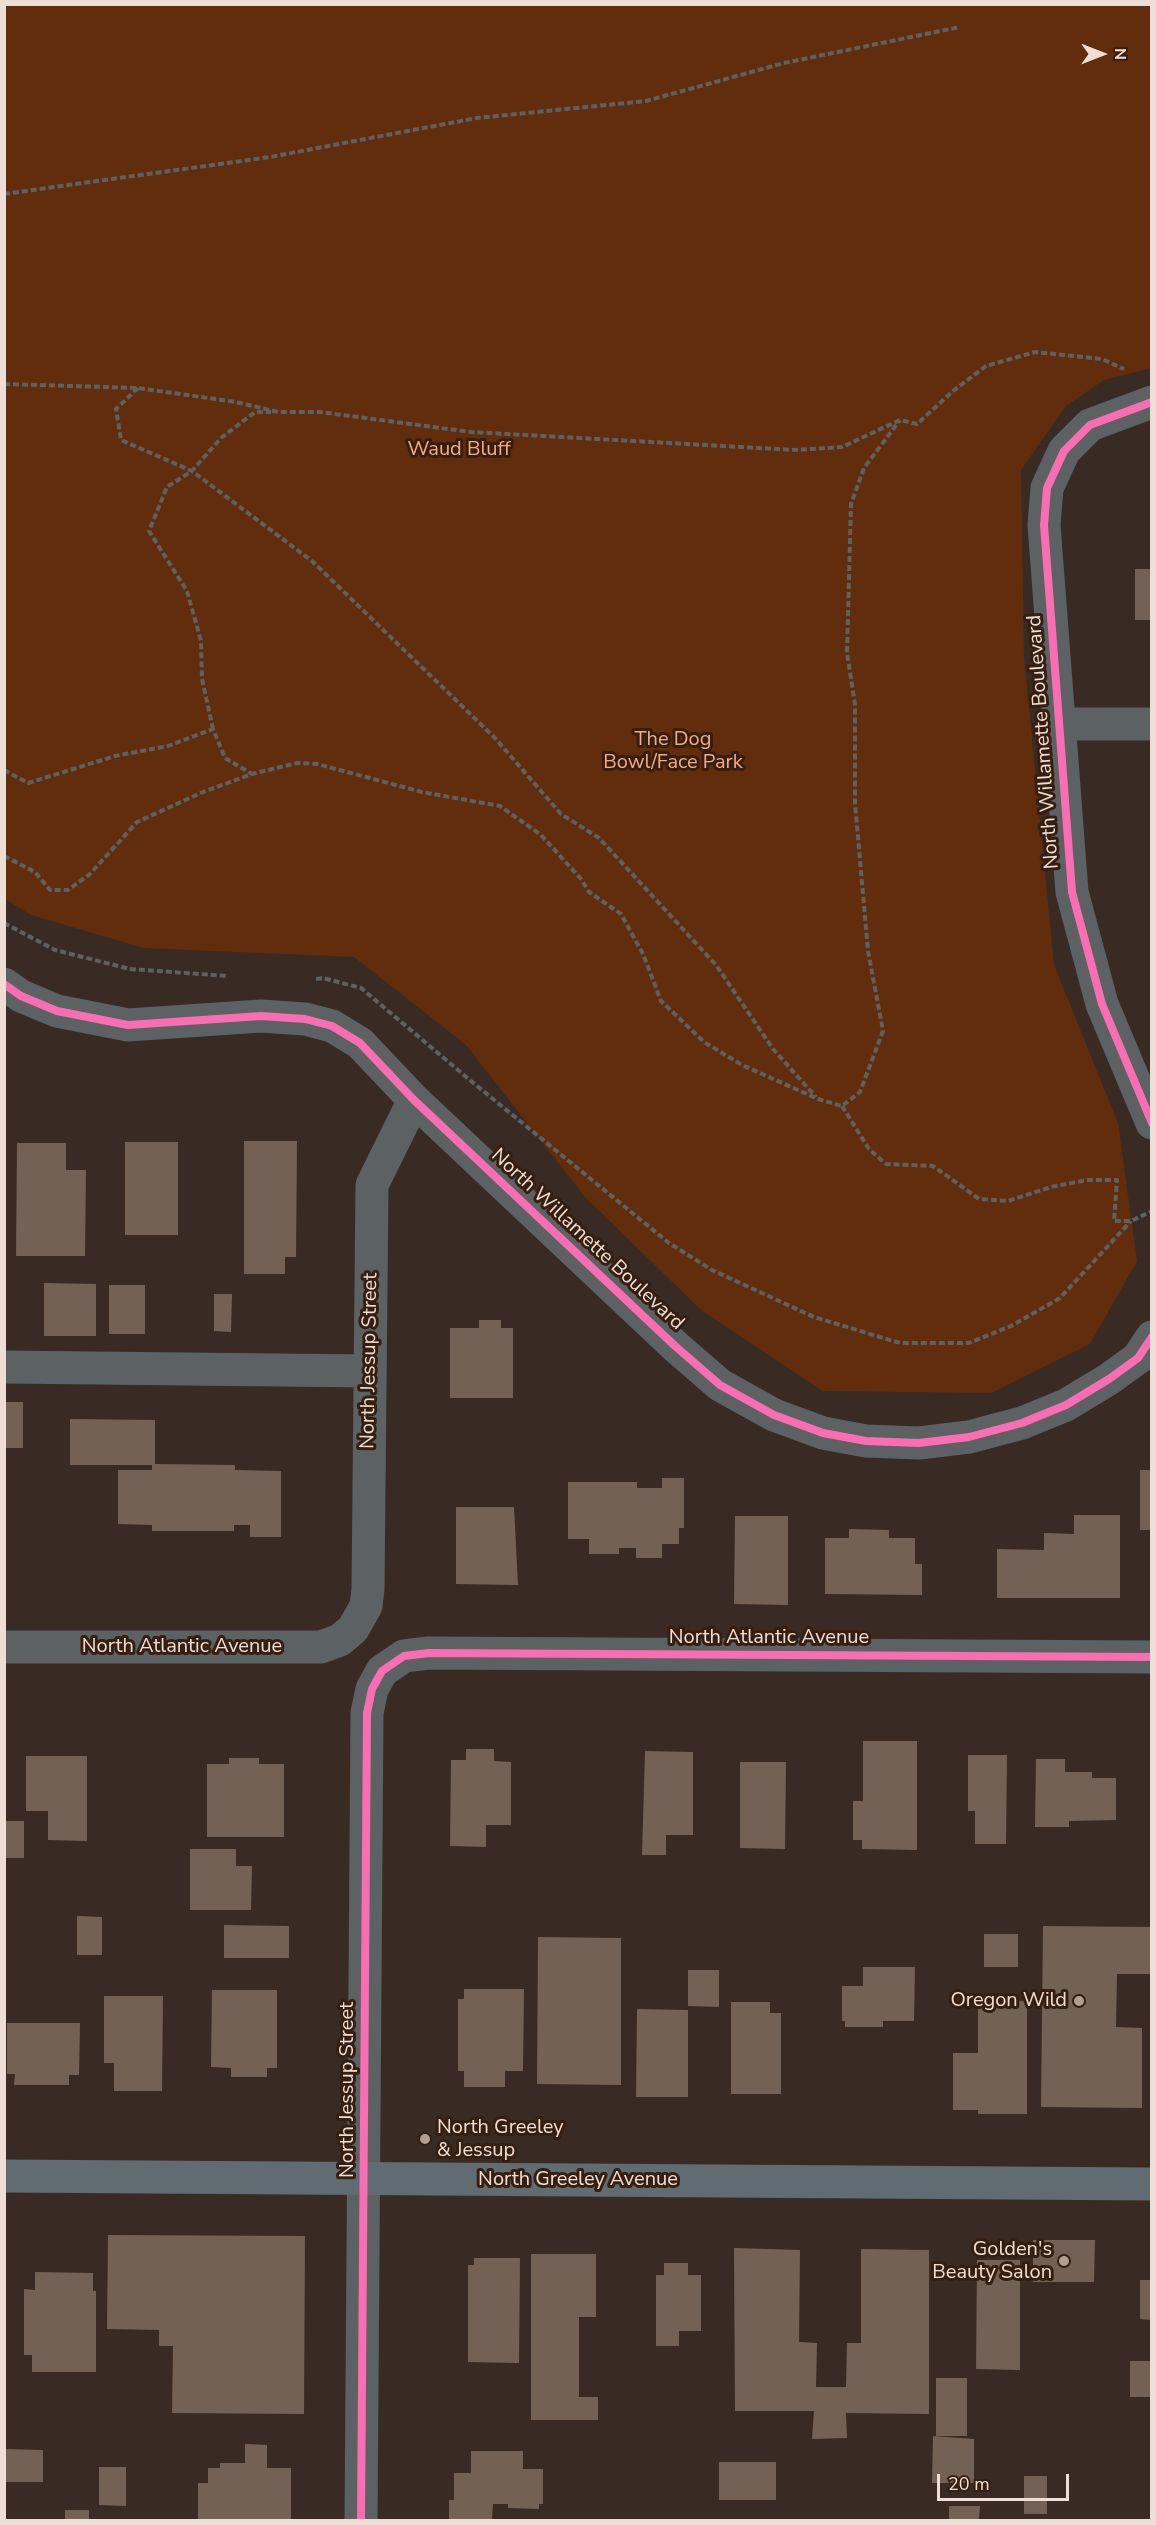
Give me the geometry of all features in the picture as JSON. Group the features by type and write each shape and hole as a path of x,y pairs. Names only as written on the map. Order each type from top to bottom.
{"main road":[{"name":"North Greeley Avenue","path":"4,2176 1152,2184"}],"street":[{"name":"North Willamette Boulevard","path":"1152,402 1090,425 1064,451 1047,488 1044,525 1072,892 1102,1004 1152,1123"},
{"path":"1058,724 1152,724"},
{"name":"North Willamette Boulevard","path":"4,984 21,996 57,1011 128,1025 261,1016 305,1019 332,1026 360,1043 414,1100 675,1346 720,1385 774,1415 823,1433 866,1442 919,1443 969,1437 1022,1423 1066,1405 1109,1379 1138,1358 1152,1337"},
{"name":"North Jessup Street","path":"353,1629 366,1606 368,1589 372,1185 414,1100"},
{"path":"4,1367 370,1371"},
{"name":"North Atlantic Avenue","path":"4,1647 321,1647 340,1640 353,1629"},
{"name":"North Atlantic Avenue","path":"388,1665 404,1656 429,1653 1152,1657"},
{"name":"North Jessup Street","path":"361,2520 367,1713 372,1689 388,1665"}],"path":[{"path":"4,194 270,156 477,118 646,101 784,63 960,27"},
{"path":"252,774 225,758 213,729 202,679 201,641 187,591 149,531 167,487 192,471 221,438 255,412 320,412 471,432 795,450 842,447 900,420 916,424 952,391 986,366 1035,352 1102,359 1134,374"},
{"path":"4,384 138,388 236,402 278,412"},
{"path":"138,388 116,409 121,440 192,471 312,561 494,737 561,814 598,838 716,965 773,1049 818,1100"},
{"path":"842,1106 860,1092 884,1031 868,951 855,803 855,704 847,653 851,504 864,468 900,420"},
{"path":"4,770 28,783 115,756 168,746 213,729"},
{"path":"4,856 34,872 50,890 68,890 90,874 137,822 203,792 252,774 297,763 316,764 422,792 500,806 541,835 581,879 589,892 621,914 643,954 661,1001 704,1042 742,1065 818,1100 842,1106 869,1149 886,1164 933,1166 979,1199 1008,1201 1069,1183 1117,1180 1114,1221 1131,1221"},
{"path":"4,923 55,950 130,969 230,976"},
{"path":"312,979 323,978 361,987 471,1081 669,1243 712,1270 814,1317 900,1343 969,1343 1011,1326 1060,1298 1131,1221 1152,1211"}],"green space":[{"name":"The Dog Bowl/Face Park","path":"5,4 1151,5 1151,368 1104,380 1066,406 1021,470 1024,657 1054,965 1118,1123 1137,1261 1090,1344 991,1393 823,1391 701,1310 585,1197 466,1045 354,957 144,948 31,915 5,899"}],"building":[{"path":"1135,569 1152,569 1152,620 1135,620"},
{"path":"244,1141 297,1141 296,1257 285,1257 285,1274 244,1274"},
{"path":"125,1142 178,1142 178,1235 125,1235"},
{"path":"17,1143 66,1143 66,1170 86,1170 85,1256 16,1256"},
{"path":"44,1283 96,1284 96,1336 44,1336"},
{"path":"109,1285 145,1285 145,1334 109,1334"},
{"path":"214,1294 232,1294 231,1332 214,1331"},
{"path":"479,1320 501,1320 501,1328 513,1328 513,1398 450,1398 450,1328 479,1328"},
{"path":"4,1402 23,1402 23,1448 4,1448"},
{"path":"70,1419 155,1420 155,1464 235,1465 235,1470 281,1471 281,1537 250,1537 250,1525 234,1525 234,1531 152,1531 152,1525 118,1524 118,1470 152,1470 152,1465 70,1465"},
{"path":"1140,1470 1152,1470 1152,1530 1140,1530"},
{"path":"662,1478 684,1478 684,1528 679,1528 679,1544 662,1544 662,1558 636,1558 636,1548 619,1548 619,1554 589,1554 589,1539 568,1539 568,1482 637,1482 637,1488 662,1488"},
{"path":"456,1507 514,1507 518,1585 456,1584"},
{"path":"1074,1515 1120,1515 1120,1598 997,1598 997,1549 1044,1550 1044,1533 1074,1534"},
{"path":"735,1516 788,1516 788,1605 734,1604"},
{"path":"849,1529 889,1530 889,1538 915,1538 915,1564 922,1564 922,1595 825,1594 825,1538 849,1538"},
{"path":"863,1741 917,1741 917,1850 862,1849 862,1840 853,1840 853,1801 863,1801"},
{"path":"466,1749 494,1749 494,1761 511,1762 511,1825 486,1825 486,1847 450,1846 451,1760 466,1760"},
{"path":"645,1751 693,1752 693,1835 666,1835 666,1855 642,1855"},
{"path":"968,1755 1007,1755 1006,1844 975,1844 975,1811 968,1811"},
{"path":"26,1756 87,1756 87,1841 48,1840 48,1811 26,1811"},
{"path":"229,1758 259,1758 259,1764 284,1764 284,1837 207,1837 207,1764 229,1764"},
{"path":"1036,1759 1065,1759 1065,1772 1092,1772 1092,1778 1116,1778 1116,1820 1069,1821 1069,1827 1035,1827"},
{"path":"740,1762 786,1762 785,1849 740,1848"},
{"path":"4,1821 24,1821 24,1858 4,1858"},
{"path":"190,1849 236,1849 236,1866 252,1866 251,1910 190,1910"},
{"path":"77,1916 102,1917 102,1955 77,1955"},
{"path":"224,1925 289,1926 289,1958 224,1958"},
{"name":"Oregon Wild","path":"1043,1926 1152,1927 1152,1974 1117,1974 1116,2027 1142,2028 1142,2108 1041,2107"},
{"path":"984,1934 1018,1934 1018,1967 984,1967"},
{"path":"538,1937 621,1938 621,2085 537,2084"},
{"path":"863,1967 915,1967 914,2021 883,2021 883,2027 845,2027 845,2021 842,2021 842,1986 863,1986"},
{"path":"688,1970 719,1970 719,2007 688,2006"},
{"path":"464,1989 524,1989 523,2071 505,2071 505,2087 464,2087 464,2071 458,2071 458,1999 464,1999"},
{"path":"212,1990 277,1990 277,2068 267,2068 267,2077 231,2077 231,2068 211,2067"},
{"path":"104,1996 163,1996 162,2091 114,2091 114,2063 104,2063"},
{"path":"978,2000 1027,2001 1027,2114 978,2114 978,2110 953,2110 953,2053 978,2053"},
{"path":"731,2002 770,2002 770,2013 781,2013 781,2094 731,2094"},
{"path":"637,2009 688,2010 688,2097 636,2097"},
{"path":"7,2023 80,2023 79,2075 69,2075 69,2085 14,2085 15,2074 7,2074"},
{"path":"108,2235 305,2236 304,2414 172,2413 173,2346 159,2346 159,2330 107,2329"},
{"name":"Golden's Beauty Salon","path":"1033,2240 1095,2240 1094,2282 1033,2282"},
{"path":"734,2248 800,2250 799,2342 817,2343 816,2387 846,2387 847,2343 861,2343 861,2249 929,2250 929,2414 846,2413 847,2438 812,2439 814,2411 735,2411"},
{"path":"531,2254 596,2254 596,2317 579,2317 579,2397 598,2397 598,2420 531,2420"},
{"path":"474,2258 520,2258 519,2363 468,2362 468,2265 474,2265"},
{"path":"977,2260 1020,2260 1020,2370 976,2369"},
{"path":"664,2263 688,2263 688,2275 701,2275 701,2331 679,2331 679,2346 656,2346 656,2275 664,2275"},
{"path":"35,2272 93,2273 93,2291 96,2291 96,2372 32,2372 32,2355 24,2355 24,2289 35,2290"},
{"path":"1140,2280 1152,2280 1152,2320 1140,2319"},
{"path":"1130,2361 1152,2361 1152,2397 1130,2397"},
{"path":"936,2378 967,2378 967,2436 936,2436"},
{"path":"933,2436 974,2439 974,2483 932,2483"},
{"path":"245,2444 267,2445 267,2468 291,2468 291,2520 198,2520 198,2483 208,2483 208,2468 220,2468 220,2463 245,2463"},
{"path":"4,2449 43,2450 43,2482 4,2482"},
{"path":"471,2451 523,2451 523,2469 543,2469 543,2504 539,2504 539,2509 508,2508 508,2504 493,2504 492,2520 449,2520 449,2500 454,2500 454,2473 471,2473"},
{"path":"719,2462 776,2462 776,2500 719,2500"},
{"path":"99,2467 126,2467 126,2506 99,2505"},
{"path":"1024,2476 1047,2476 1047,2514 1024,2514"},
{"path":"949,2506 980,2506 979,2520 949,2520"},
{"path":"65,2510 89,2510 89,2520 65,2520"}],"cycle path":[{"path":"1152,402 1090,425 1064,451 1047,488 1044,525 1072,892 1102,1004 1152,1123"},
{"path":"4,984 21,996 57,1011 128,1025 261,1016 305,1019 332,1026 360,1043 414,1100 675,1346 720,1385 774,1415 823,1433 866,1441 919,1443 969,1437 1022,1423 1066,1405 1109,1379 1138,1358 1152,1337"},
{"path":"361,2520 367,1713 372,1689 382,1671 404,1656 429,1653 1152,1657"}],"place":[{"name":"Oregon Wild","path":"1079,2001"},
{"name":"North Greeley & Jessup","path":"425,2139"},
{"name":"Golden's Beauty Salon","path":"1064,2261"}],"park label":[{"name":"Waud Bluff","path":"459,450"}]}
